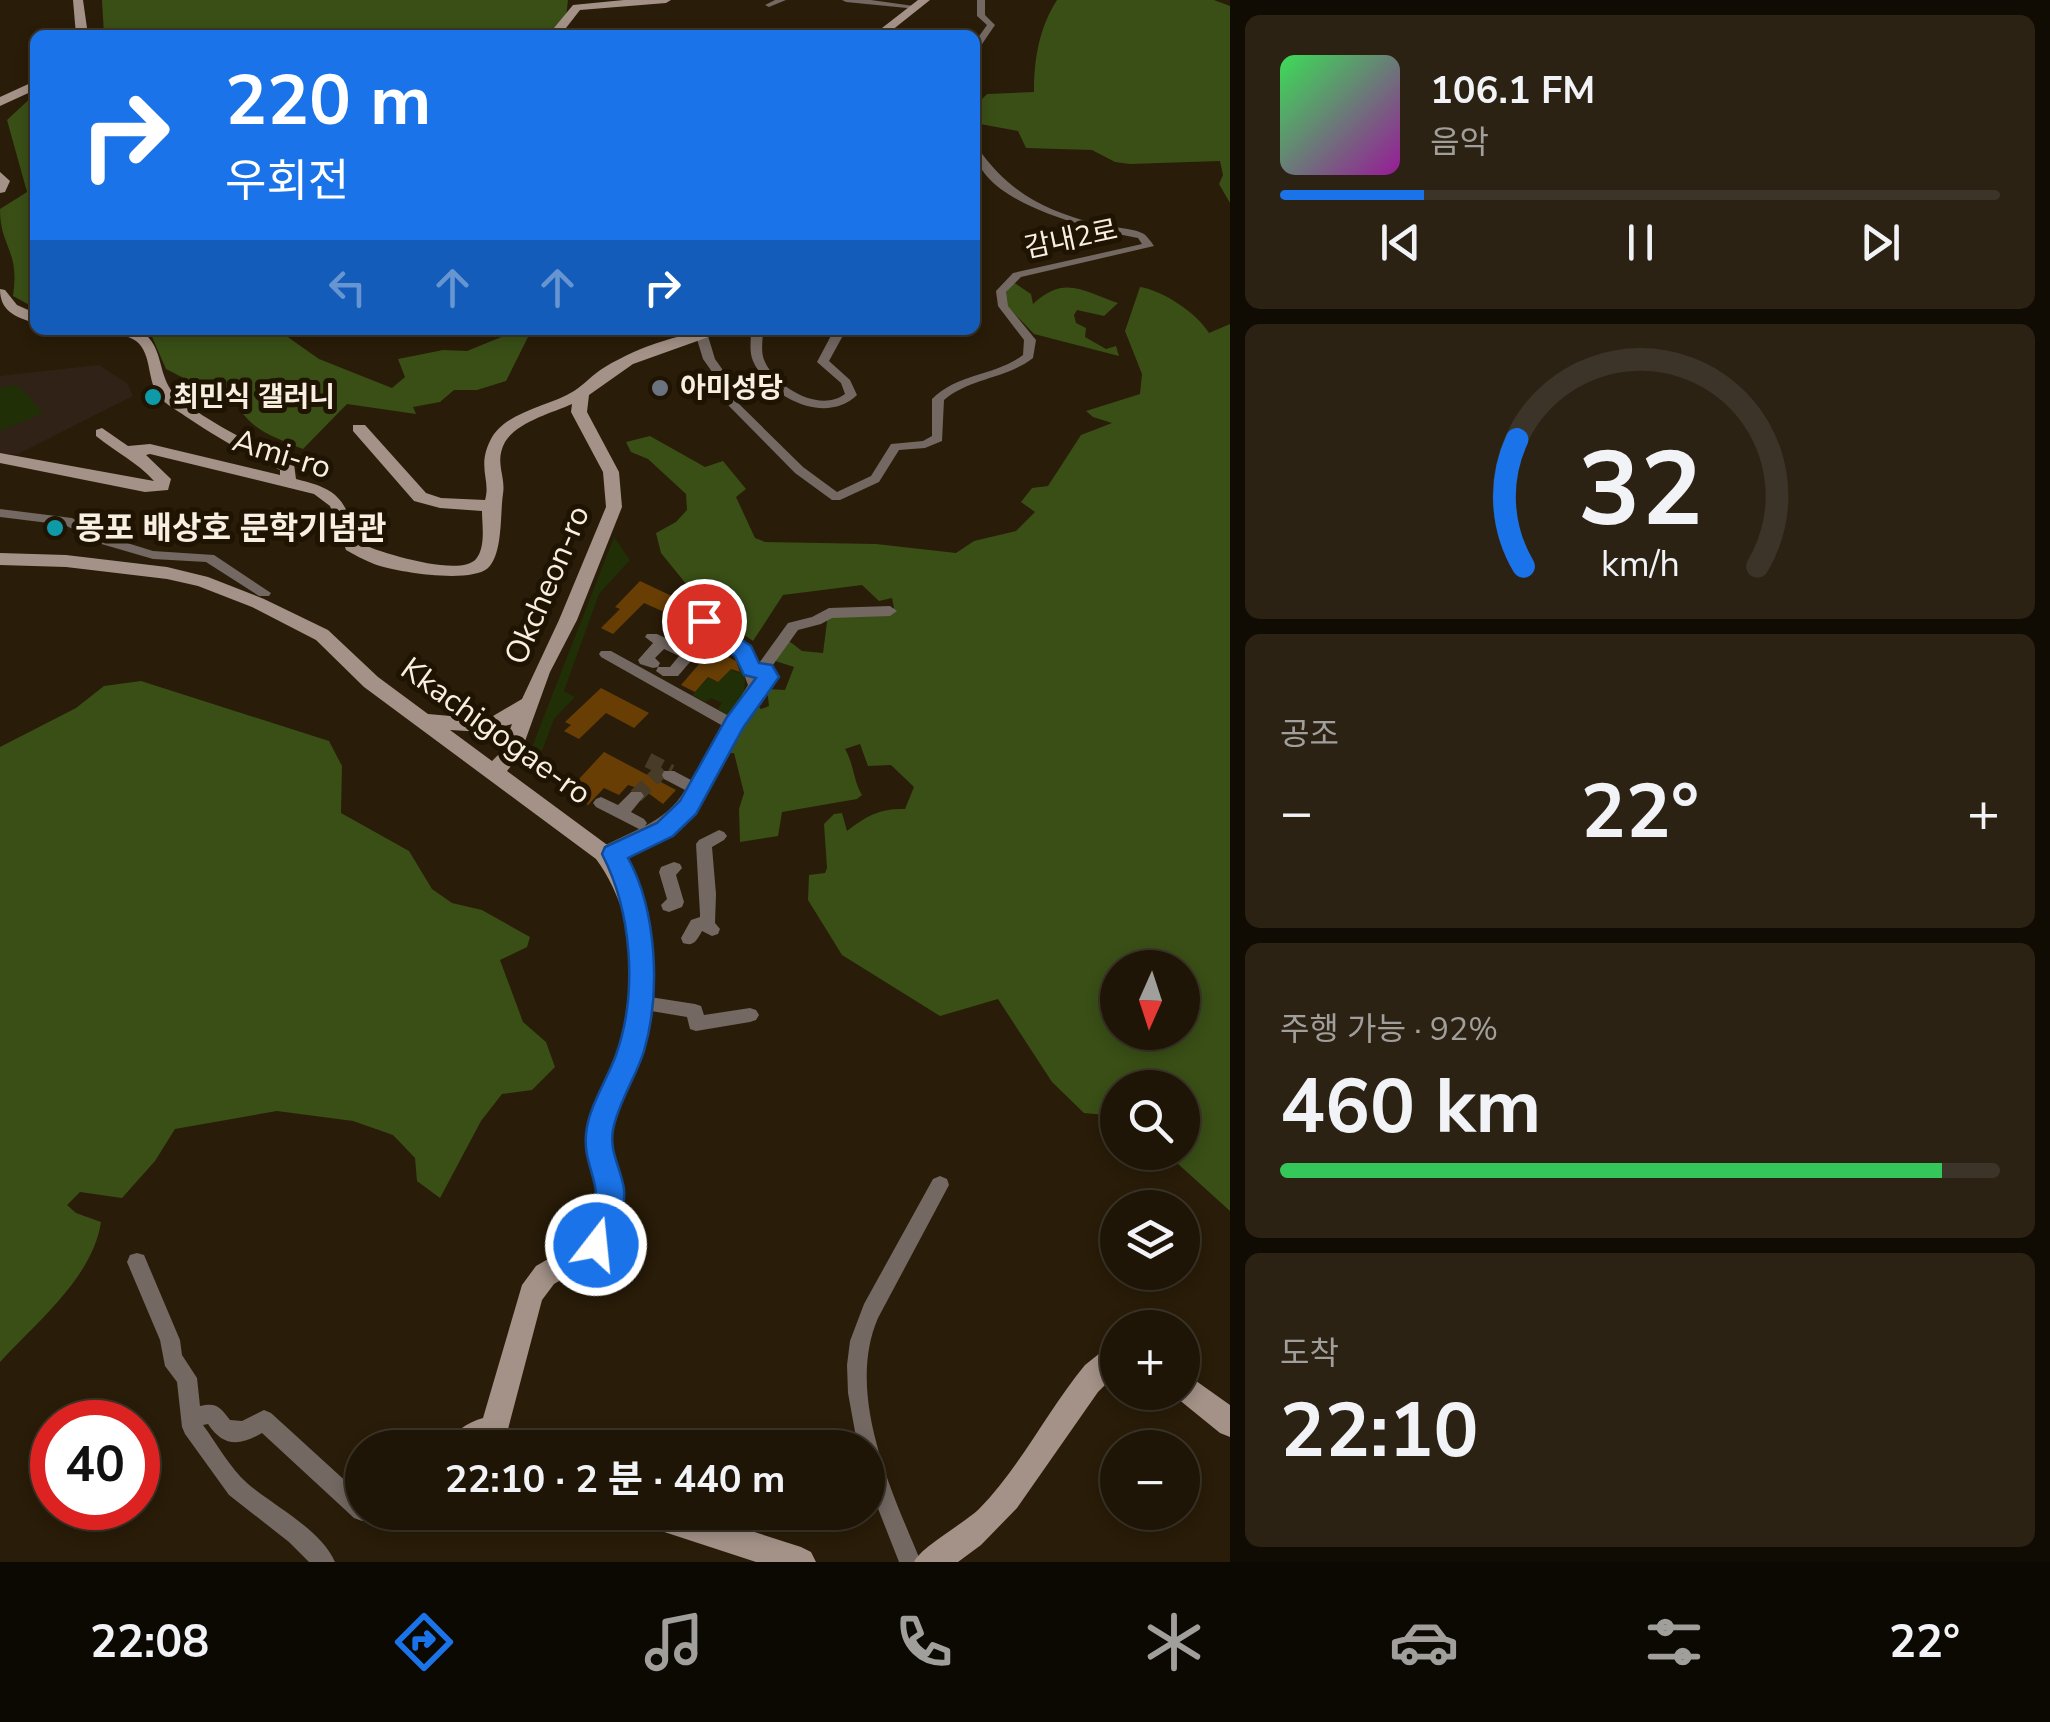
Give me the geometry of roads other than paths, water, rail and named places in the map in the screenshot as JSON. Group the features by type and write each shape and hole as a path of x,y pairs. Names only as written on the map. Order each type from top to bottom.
{"street":[{"path":"78,0 81,30"},
{"path":"561,30 578,7 666,0"},
{"path":"769,5 782,0"},
{"path":"846,0 921,4"},
{"path":"980,41 991,26 980,16 981,0"},
{"path":"887,30 921,4"},
{"path":"0,102 30,87"},
{"name":"감내2로","path":"709,335 709,359 726,384 733,404 799,470 836,497 875,479 894,447 933,442 938,438 938,399 947,390 964,380 997,374 1029,356 1030,340 1003,306 1001,291 1012,279 1030,271 1148,246 1141,236 1075,224 994,180 980,158"},
{"path":"0,176 4,181 0,190"},
{"path":"0,293 12,308 30,317"},
{"path":"130,335 149,344 160,388 166,395 242,448 288,468 288,480"},
{"path":"580,394 598,378 629,362 703,335"},
{"path":"757,335 757,356 763,367 791,391 825,409 838,406 851,396 846,382 824,362 838,335"},
{"name":"Ami-ro","path":"136,452 160,450 320,490 337,502 344,532 352,546 362,552 380,560 441,570 471,570 482,564 490,548 491,506 496,491 492,455 498,440 513,424 580,394"},
{"name":"Okcheon-ro","path":"501,765 568,620 614,507 611,472 580,415 580,394"},
{"path":"552,409 580,415"},
{"path":"359,428 420,497 440,504 491,506"},
{"path":"0,458 44,464 145,488 162,486 163,478 136,452 124,451 102,433"},
{"path":"0,513 68,522 103,540 153,555 209,558 264,593 332,628 381,676 434,719 511,771 622,865 641,958 641,1008 630,1052 599,1130 600,1164 610,1188 596,1245 545,1275 532,1294 506,1430"},
{"path":"0,556 66,554 172,566 264,593"},
{"name":"Kkachigogae-ro","path":"0,556 167,573 239,594 322,635 371,682 501,765 608,853"},
{"path":"608,853 665,829 688,808 733,723 768,679 744,652 694,612 688,601"},
{"path":"757,670 793,626 816,621 829,612 890,611"},
{"path":"662,678 673,672 712,627"},
{"path":"662,678 646,660 657,640 688,655"},
{"path":"607,653 662,678 733,723"},
{"path":"434,719 468,726 493,725 515,715 530,702"},
{"path":"670,773 696,787"},
{"path":"620,813 636,796"},
{"path":"601,803 640,823"},
{"path":"689,938 697,925 709,927 711,895 703,862 704,844 719,836"},
{"path":"665,874 676,902 668,905"},
{"path":"641,1008 650,1004 695,1011 696,1024 750,1015"},
{"path":"860,1430 851,1384 852,1347 869,1304 936,1183 866,1321 858,1359 867,1430"},
{"path":"137,1262 170,1340 172,1359 187,1378 192,1427 236,1488 297,1534 324,1562"},
{"path":"929,1562 982,1526 1023,1476 1086,1384 1100,1372"},
{"path":"1219,1402 1230,1423"},
{"path":"192,1418 212,1413 224,1430 244,1432 264,1420 345,1494"},
{"path":"885,1509 910,1562"},
{"path":"885,1526 900,1562"},
{"path":"701,1530 800,1562"}],"tunnel":[{"path":"648,760 664,768"},
{"path":"636,796 664,768"},
{"path":"664,768 671,772"}],"place":[{"name":"아미성당","path":"660,388"},
{"name":"최민식 갤러니","path":"153,397"},
{"name":"몽포 배상호 문학기념관","path":"55,528"}]}
